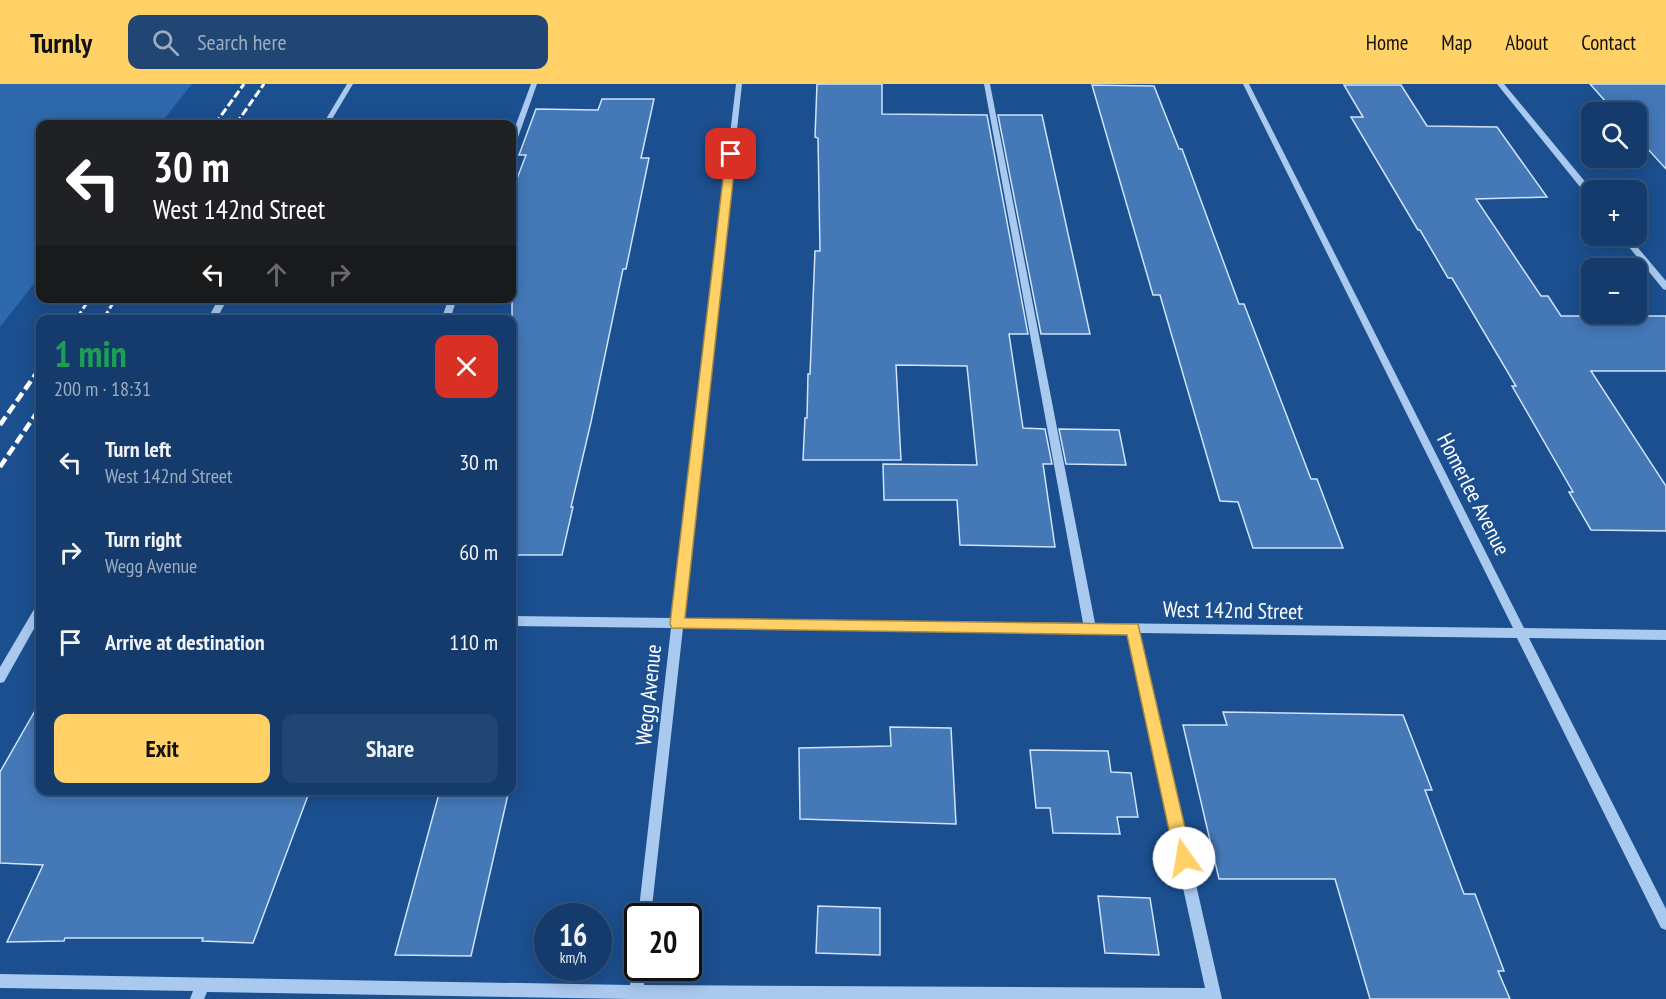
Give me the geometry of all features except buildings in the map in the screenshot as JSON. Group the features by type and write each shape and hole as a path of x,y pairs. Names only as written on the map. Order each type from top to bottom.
{"street":[{"path":"328,120 350,84"},
{"path":"516,132 534,84"},
{"name":"Wegg Avenue","path":"645,903 739,84"},
{"path":"987,84 1090,628"},
{"name":"Homerlee Avenue","path":"1246,84 1666,923"},
{"path":"1500,84 1581,183"},
{"path":"1632,246 1666,287"},
{"path":"0,678 36,618"},
{"name":"West 142nd Street","path":"516,621 1666,635"},
{"path":"0,981 199,992 1215,997 1132,629"}],"shaded area":[{"path":"0,84 192,84 163,120 36,120 36,281 0,327"}],"railway":[{"path":"218,120 244,84"},
{"path":"239,120 264,84"},
{"path":"79,315 87,303"},
{"path":"106,315 113,303"},
{"path":"0,425 36,374"},
{"path":"0,467 36,414"}],"route":[{"path":"731,154 677,624 1132,629 1184,858"}]}
